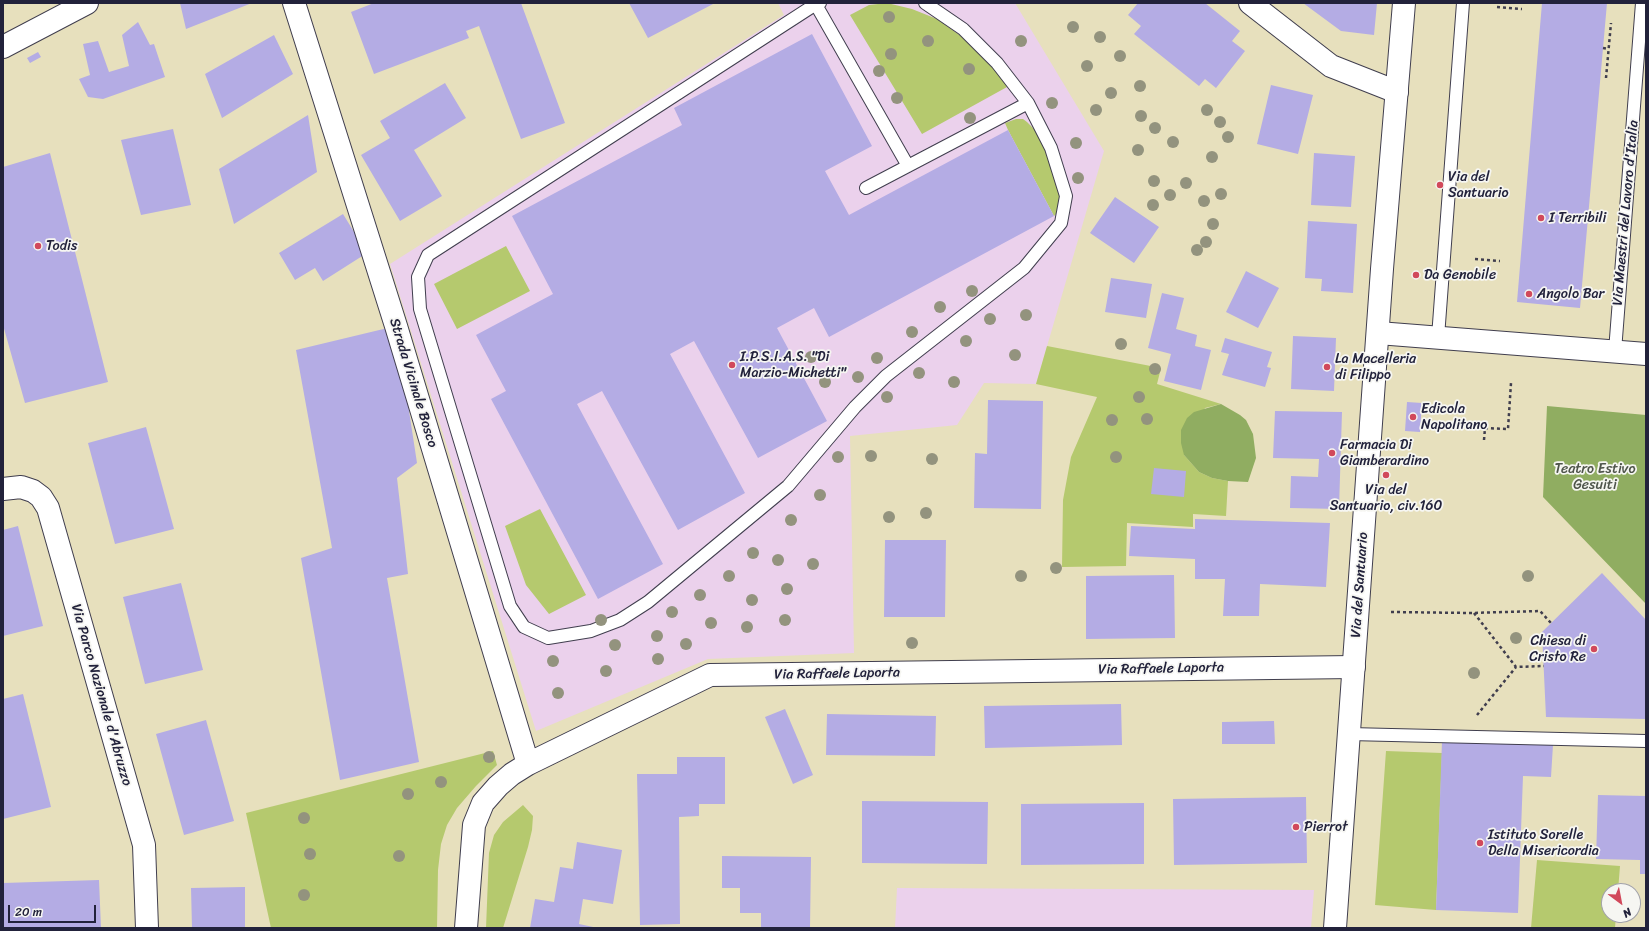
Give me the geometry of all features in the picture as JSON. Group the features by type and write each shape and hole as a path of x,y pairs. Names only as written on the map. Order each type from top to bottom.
{"street":[{"path":"3,47 87,3"},
{"name":"Strada Vicinale Bosco","path":"294,3 393,319 528,764"},
{"path":"1250,3 1331,66 1397,92"},
{"name":"Via del Santuario","path":"1335,928 1382,269 1404,3"},
{"path":"1378,333 1646,354"},
{"name":"Via Parco Nazionale d'Abruzzo","path":"7,488 22,487 33,491 41,498 48,508 144,845 147,928"},
{"name":"Via Raffaele Laporta","path":"466,928 474,824 483,803 498,786 512,774 528,764 710,675 1354,667"}],"lane":[{"path":"908,166 817,3 428,255 418,277 420,309 510,606 524,627 548,638 591,631 620,620 648,602 788,486 855,407 886,376 1024,268 1061,223 1066,196 1051,148 1028,103 997,63 963,29 925,3"},
{"path":"1438,337 1464,3"},
{"name":"Via Maestri del Lavoro d'Italia","path":"1615,351 1642,3"},
{"path":"866,188 1028,103"},
{"path":"1349,734 1646,741"}],"path":[{"path":"1497,7 1522,9"},
{"path":"1606,78 1611,23"},
{"path":"1603,48 1608,49"},
{"path":"1475,259 1500,261"},
{"path":"1484,440 1485,428 1508,429 1511,383"},
{"path":"1391,612 1474,613 1540,611 1551,623"},
{"path":"1474,613 1516,667"},
{"path":"1474,737 1477,715 1516,667 1544,666"}],"shaded area":[{"name":"I.P.S.I.A.S. \"Di Marzio-Michetti\"","path":"778,3 1015,3 1104,151 1036,384 984,383 957,425 850,436 854,653 708,659 536,731 390,264 784,15"},
{"path":"897,888 1314,890 1311,928 895,928"}],"green space":[{"path":"887,3 912,9 937,19 968,41 985,57 1002,77 1007,87 922,134 850,15 869,5"},
{"path":"1016,119 1023,119 1035,130 1048,153 1061,191 1060,210 1054,216 1005,123"},
{"path":"506,246 530,291 457,329 434,284"},
{"path":"1047,346 1161,368 1157,384 1221,404 1205,408 1184,455 1199,472 1212,478 1228,481 1226,516 1193,514 1193,527 1127,523 1126,566 1062,567 1063,500 1071,457 1097,397 1036,384"},
{"path":"1221,404 1246,420 1253,434 1256,458 1248,482 1228,481 1212,478 1199,472 1184,455 1181,443 1181,430 1187,418 1194,412"},
{"name":"Teatro Estivo Gesuiti","path":"1547,406 1646,415 1646,604 1543,497"},
{"path":"540,509 586,595 549,614 526,585 505,526"},
{"path":"493,751 497,765 457,808 447,825 441,844 438,870 437,928 271,928 246,813"},
{"path":"1386,751 1442,753 1436,910 1375,905"},
{"path":"523,805 533,816 532,830 528,847 503,928 486,928 489,853 494,835 503,822"},
{"path":"1537,860 1620,866 1619,883 1601,883 1601,923 1615,923 1615,928 1531,928"}],"building":[{"path":"180,3 252,3 186,29"},
{"path":"374,3 521,3 565,123 521,139 479,26 466,31 469,38 374,74 351,12"},
{"path":"629,3 715,3 648,38"},
{"path":"1138,3 1205,3 1240,31 1232,41 1245,51 1216,88 1205,79 1199,86 1134,34 1141,26 1128,15"},
{"path":"1303,3 1377,3 1374,35 1341,31"},
{"path":"1542,3 1607,3 1580,308 1517,302"},
{"path":"138,22 150,45 154,44 165,77 103,99 88,97 79,79 90,75 83,44 98,41 109,72 129,66 122,35"},
{"path":"812,34 872,146 825,171 849,215 1008,130 1054,216 829,337 814,308 777,328 827,421 758,458 694,341 670,354 745,493 678,530 602,391 577,404 663,564 598,599 491,399 506,391 476,335 553,294 512,216 682,125 674,108"},
{"path":"274,35 293,74 222,118 205,74"},
{"path":"38,52 41,57 30,63 27,58"},
{"path":"445,83 466,118 414,150 442,196 400,221 361,155 390,138 380,121"},
{"path":"1271,85 1313,95 1298,154 1257,144"},
{"path":"308,115 317,172 234,224 219,169"},
{"path":"173,129 191,205 141,215 121,140"},
{"name":"Todis","path":"50,153 108,382 25,403 3,325 3,167"},
{"path":"1314,153 1355,156 1351,207 1311,205"},
{"path":"1115,197 1159,227 1134,263 1090,233"},
{"path":"343,214 367,253 323,281 315,268 295,280 279,253"},
{"path":"1308,221 1357,224 1353,293 1321,291 1322,279 1305,278"},
{"path":"1246,271 1279,288 1258,328 1226,312"},
{"path":"1111,278 1152,284 1146,318 1105,312"},
{"path":"1162,293 1184,298 1176,329 1197,335 1195,346 1211,350 1201,390 1164,381 1171,354 1148,348"},
{"path":"396,326 417,463 397,478 408,574 387,578 419,762 340,780 301,558 332,548 296,350"},
{"path":"1293,336 1336,338 1334,391 1291,389"},
{"path":"1225,338 1272,352 1267,367 1271,368 1265,387 1222,375 1229,354 1221,352"},
{"path":"988,400 1043,401 1041,509 974,508 975,453 987,454"},
{"path":"1407,402 1422,403 1420,432 1405,431"},
{"path":"1275,411 1342,412 1339,509 1290,508 1291,476 1318,477 1319,459 1273,458"},
{"path":"146,427 174,529 115,544 88,443"},
{"path":"1154,468 1186,471 1184,497 1151,494"},
{"path":"1195,519 1330,523 1326,587 1260,584 1259,616 1223,616 1225,579 1195,579 1195,559 1129,556 1131,526 1195,529"},
{"path":"18,526 43,626 3,636 3,530"},
{"path":"885,540 946,540 945,617 884,617"},
{"name":"Chiesa di Cristo Re","path":"1602,573 1646,620 1646,719 1546,717 1542,632"},
{"path":"1174,575 1175,638 1086,639 1086,576"},
{"path":"181,583 203,670 145,684 123,597"},
{"path":"23,694 51,807 3,819 3,699"},
{"path":"1121,704 1122,745 985,748 984,706"},
{"path":"785,709 813,775 793,784 765,717"},
{"path":"827,714 936,716 935,756 826,755"},
{"path":"206,720 234,821 184,835 156,734"},
{"path":"1274,721 1275,744 1222,744 1222,722"},
{"name":"Istituto Sorelle Della Misericordia","path":"1442,741 1553,745 1551,777 1523,776 1518,913 1436,910"},
{"path":"677,757 725,757 725,804 699,804 699,816 679,817 680,924 640,925 637,774 677,774"},
{"path":"1598,795 1646,796 1646,874 1640,874 1640,860 1596,859"},
{"path":"1306,797 1307,863 1174,865 1173,799"},
{"path":"862,801 988,802 987,864 862,863"},
{"path":"1144,803 1144,864 1021,865 1021,804"},
{"path":"577,842 622,850 613,904 583,899 579,924 598,928 530,928 535,899 554,902 560,867 573,869"},
{"path":"722,856 811,857 810,928 761,928 761,913 740,913 740,888 722,888"},
{"path":"99,880 101,928 3,928 3,883"},
{"path":"245,887 245,928 192,928 191,888"}],"place":[{"name":"Via del Santuario","path":"1440,185"},
{"name":"I Terribili","path":"1541,218"},
{"name":"Todis","path":"38,246"},
{"name":"Da Genobile","path":"1416,275"},
{"name":"Angolo Bar","path":"1529,294"},
{"name":"I.P.S.I.A.S. \"Di Marzio-Michetti\"","path":"732,365"},
{"name":"La Macelleria di Filippo","path":"1327,367"},
{"name":"Edicola Napolitano","path":"1413,417"},
{"name":"Farmacia Di Giamberardino","path":"1332,453"},
{"name":"Via del Santuario, civ.160","path":"1386,475"},
{"name":"Chiesa di Cristo Re","path":"1594,649"},
{"name":"Pierrot","path":"1296,827"},
{"name":"Istituto Sorelle Della Misericordia","path":"1480,843"}]}
